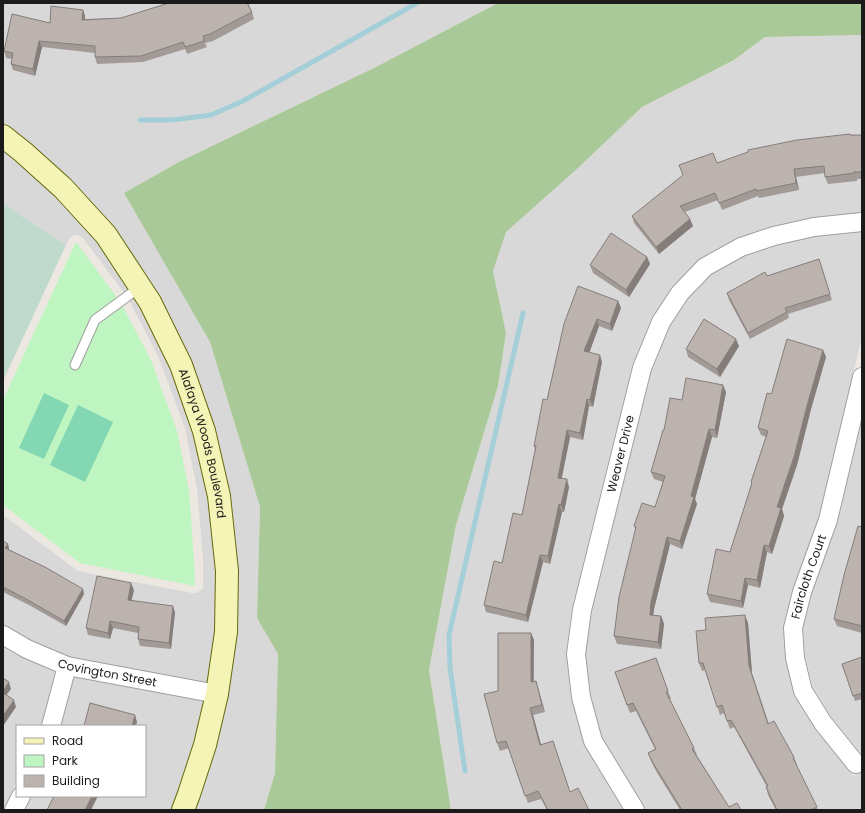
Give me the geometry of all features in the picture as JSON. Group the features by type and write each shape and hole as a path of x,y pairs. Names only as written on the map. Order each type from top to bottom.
{"street":[{"name":"Alafaya Woods Boulevard","path":"3,136 63,188 106,235 150,302 182,365 204,431 219,496 227,571 226,632 217,694 205,745 183,810"},
{"name":"Weaver Drive","path":"635,810 593,741 581,697 576,654 582,610 642,368 661,322 680,293 705,267 741,247 774,236 814,228 862,222"},
{"name":"Faircloth Court","path":"856,764 823,723 804,691 795,658 793,628 802,592 828,520 862,377"},
{"name":"Covington Street","path":"3,635 27,649 66,666 217,694"},
{"path":"51,725 66,666"},
{"path":"14,810 20,797"}],"lane":[{"path":"75,365 95,320 140,287"}],"shaded area":[{"path":"4,3 498,3 376,67 179,162 124,193 210,342 260,507 257,618 278,654 275,773 264,810 193,810 236,631 191,362 30,145 3,124"},
{"path":"862,35 862,213 771,228 736,239 698,262 672,289 652,319 632,366 572,609 566,653 571,699 584,744 623,810 451,810 429,670 456,525 498,386 506,333 493,271 506,232 578,168 642,107 734,60 765,37"},
{"path":"3,148 55,194 98,241 141,306 172,369 195,434 210,498 217,572 216,632 209,683 70,658 33,642 3,624 3,515 78,571 197,593 203,588 203,558 197,489 185,428 159,358 128,298 83,238 79,235 74,235 70,238 66,245 3,203"},
{"path":"861,231 862,336 819,518 792,590 783,629 786,660 794,694 815,728 854,776 862,770 862,810 646,810 602,737 591,695 585,653 591,611 651,369 670,325 688,298 711,274 744,255 776,244 815,236"},
{"path":"862,419 862,755 832,718 813,687 805,656 803,628 811,594 838,521"},
{"path":"3,646 22,657 55,672 41,725 16,725 16,784 3,810"},
{"path":"74,677 206,701 195,744 172,810 24,810 30,797 146,797 146,725 61,725"}],"green space":[{"path":"498,3 862,3 862,35 765,37 734,60 642,107 578,168 506,232 493,271 506,333 498,386 456,525 429,670 451,810 264,810 275,773 278,654 257,618 260,507 210,342 124,193 179,162 376,67"},
{"path":"3,203 66,245 3,381"},
{"path":"76,242 121,303 151,360 177,431 189,491 195,586 80,563 3,505 3,400"},
{"path":"44,393 69,405 44,459 19,448"},
{"path":"78,405 113,422 85,482 50,465"}],"building":[{"path":"169,3 247,3 252,12 210,34 203,36 204,41 185,47 183,42 141,56 95,57 95,46 39,41 33,69 11,64 13,53 4,51 12,14 50,23 51,6 83,10 82,20 121,18"},
{"path":"850,134 862,135 862,172 825,177 824,166 794,169 796,183 756,191 756,189 719,203 715,193 680,206 690,219 656,247 632,216 683,175 679,165 713,153 717,163 748,152 748,150 797,140"},
{"path":"611,233 647,257 626,290 590,265"},
{"path":"819,259 830,294 785,308 787,312 748,333 727,293 765,272 767,276"},
{"path":"578,286 618,301 610,324 597,319 584,351 600,355 590,400 587,399 580,433 567,430 558,478 567,479 561,505 559,504 548,556 540,555 526,615 484,605 494,561 502,563 513,513 522,515 536,446 534,446 543,399 547,400 564,324"},
{"path":"704,319 736,339 717,369 686,349"},
{"path":"787,339 823,350 794,457 777,507 781,508 769,546 764,545 757,580 745,578 741,601 707,594 716,549 730,552 752,483 751,482 768,431 758,428 767,393 771,394 772,392"},
{"path":"686,378 723,385 715,430 709,429 691,496 694,497 680,541 667,537 651,602 650,615 661,616 658,642 614,636 619,597 636,527 634,526 642,503 655,507 665,476 651,472 664,430 670,398 682,400"},
{"path":"858,526 862,527 862,626 834,619 844,575"},
{"path":"3,541 8,544 5,548 45,567 83,589 64,621 3,587"},
{"path":"97,576 131,583 128,600 173,606 169,643 138,639 139,627 110,621 108,633 86,628"},
{"path":"745,615 749,666 768,724 774,721 794,757 793,758 817,807 811,810 777,810 766,787 768,786 731,720 727,721 722,705 717,707 703,663 699,663 696,631 706,630 705,618"},
{"path":"498,633 531,633 531,682 536,681 542,705 530,708 540,745 553,741 570,792 578,788 589,810 548,810 538,791 525,796 506,741 497,743 484,694 498,691"},
{"path":"862,657 862,693 853,696 842,664"},
{"path":"656,658 668,691 666,692 694,748 692,749 729,807 737,803 741,810 682,810 653,763 648,753 656,749 633,703 627,705 615,672"},
{"path":"3,678 9,682 3,691"},
{"path":"3,693 14,700 3,716"},
{"path":"90,703 135,715 132,725 84,725"},
{"path":"54,797 92,797 85,810 47,810"}],"waterway":[{"path":"140,120 172,120 211,115 243,101 417,3"},
{"path":"465,771 450,668 449,635 523,313"}]}
